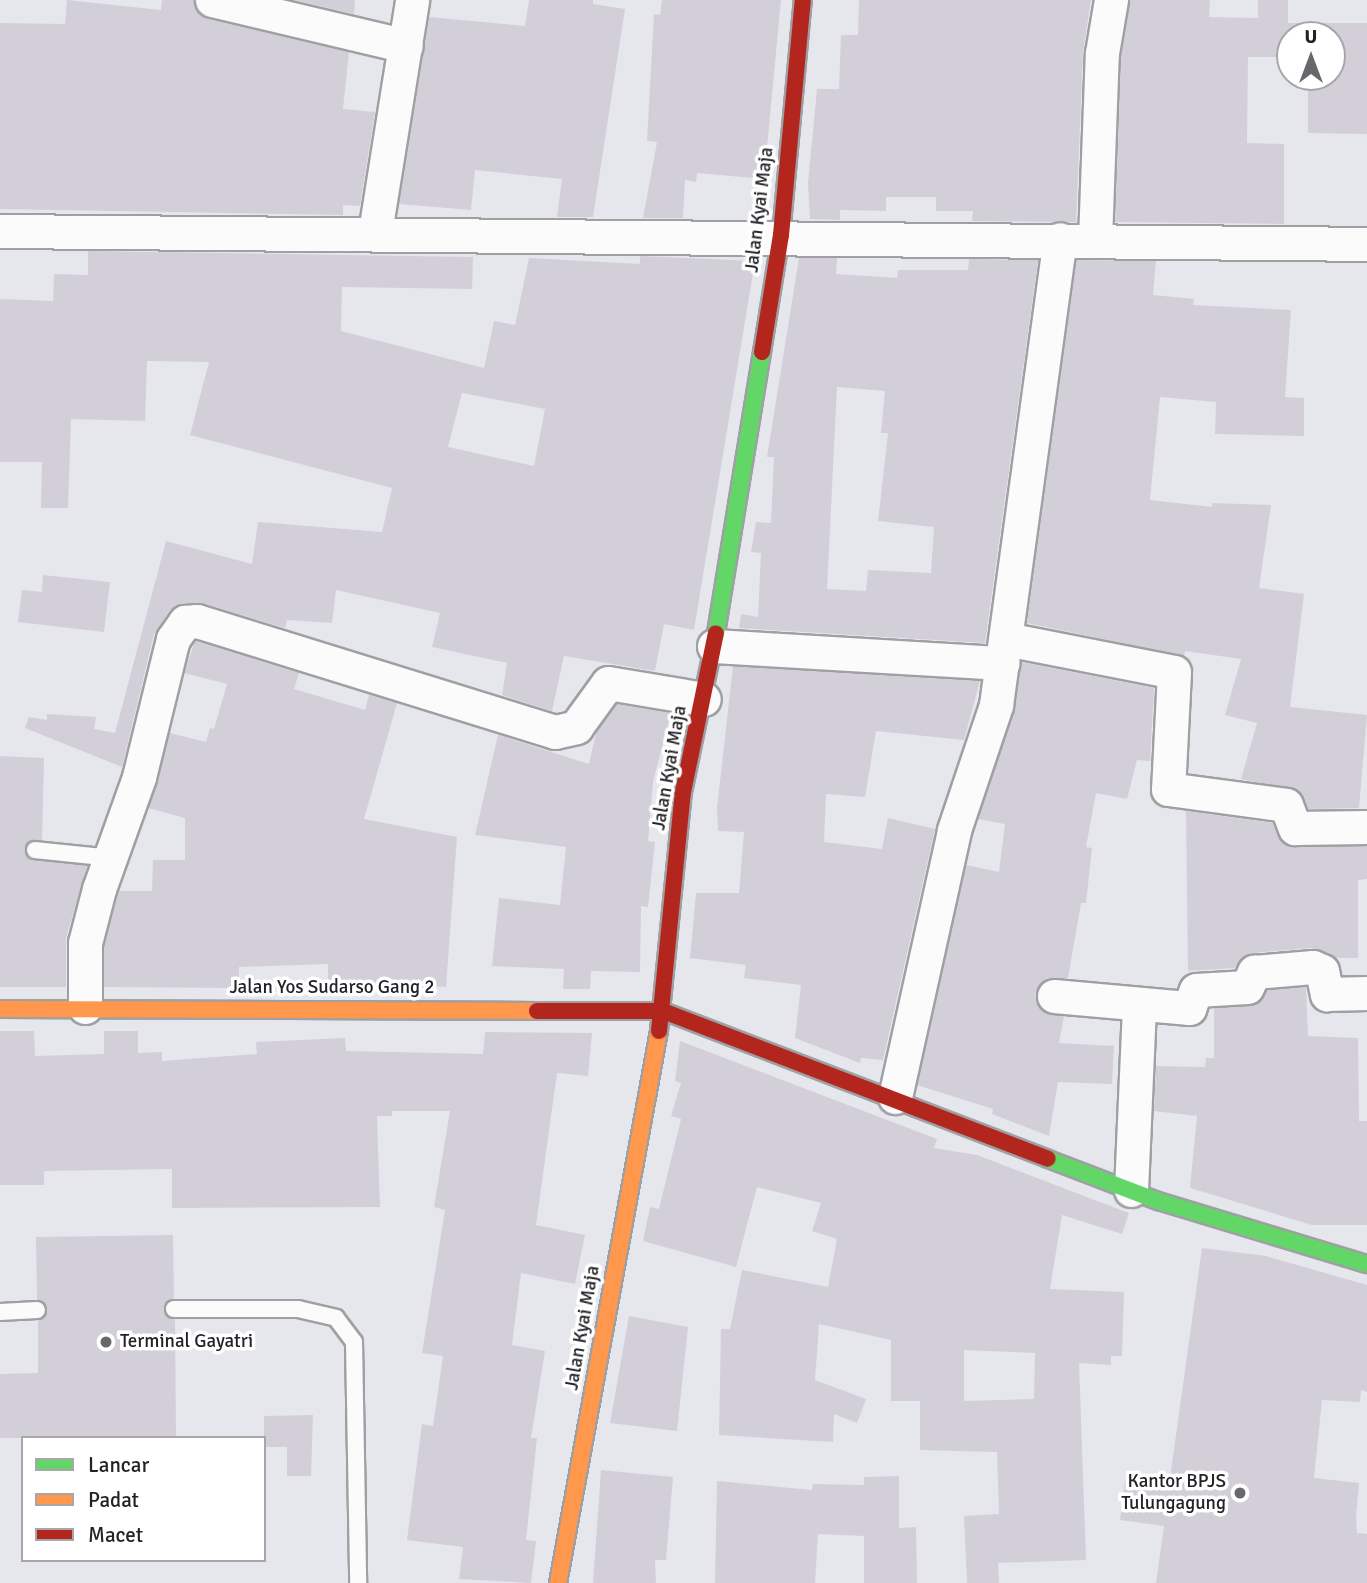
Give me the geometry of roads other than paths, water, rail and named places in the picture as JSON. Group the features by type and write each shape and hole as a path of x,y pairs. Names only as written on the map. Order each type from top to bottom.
{"street":[{"path":"212,0 406,46"},
{"path":"375,232 412,0"},
{"name":"Jalan Kyai Maja","path":"558,1583 663,1011 683,792 714,646 781,235 803,0"},
{"path":"1095,240 1102,53 1111,0"},
{"path":"0,231 781,235 1367,244"},
{"path":"895,1097 954,830 996,705 1060,239"},
{"path":"85,1007 85,943 112,858 173,639 185,622 197,621 555,733 576,727 608,683 704,699"},
{"path":"714,646 1004,651 1174,672 1168,789 1286,805 1295,828 1367,827"},
{"path":"1054,996 1189,1009 1196,990 1247,987 1254,972 1313,967 1322,971 1327,994 1367,993"},
{"path":"1131,1190 1139,1004"},
{"name":"Jalan Yos Sudarso Gang 2","path":"0,1009 85,1007 663,1011 895,1097 1131,1190 1367,1264"}],"lane":[{"path":"35,850 112,858"},
{"path":"174,1309 298,1309 336,1318 354,1342 358,1583"},
{"path":"0,1312 37,1310"}],"place":[{"name":"Terminal Gayatri","path":"106,1342"},
{"name":"Kantor BPJS Tulungagung","path":"1240,1493"}]}
